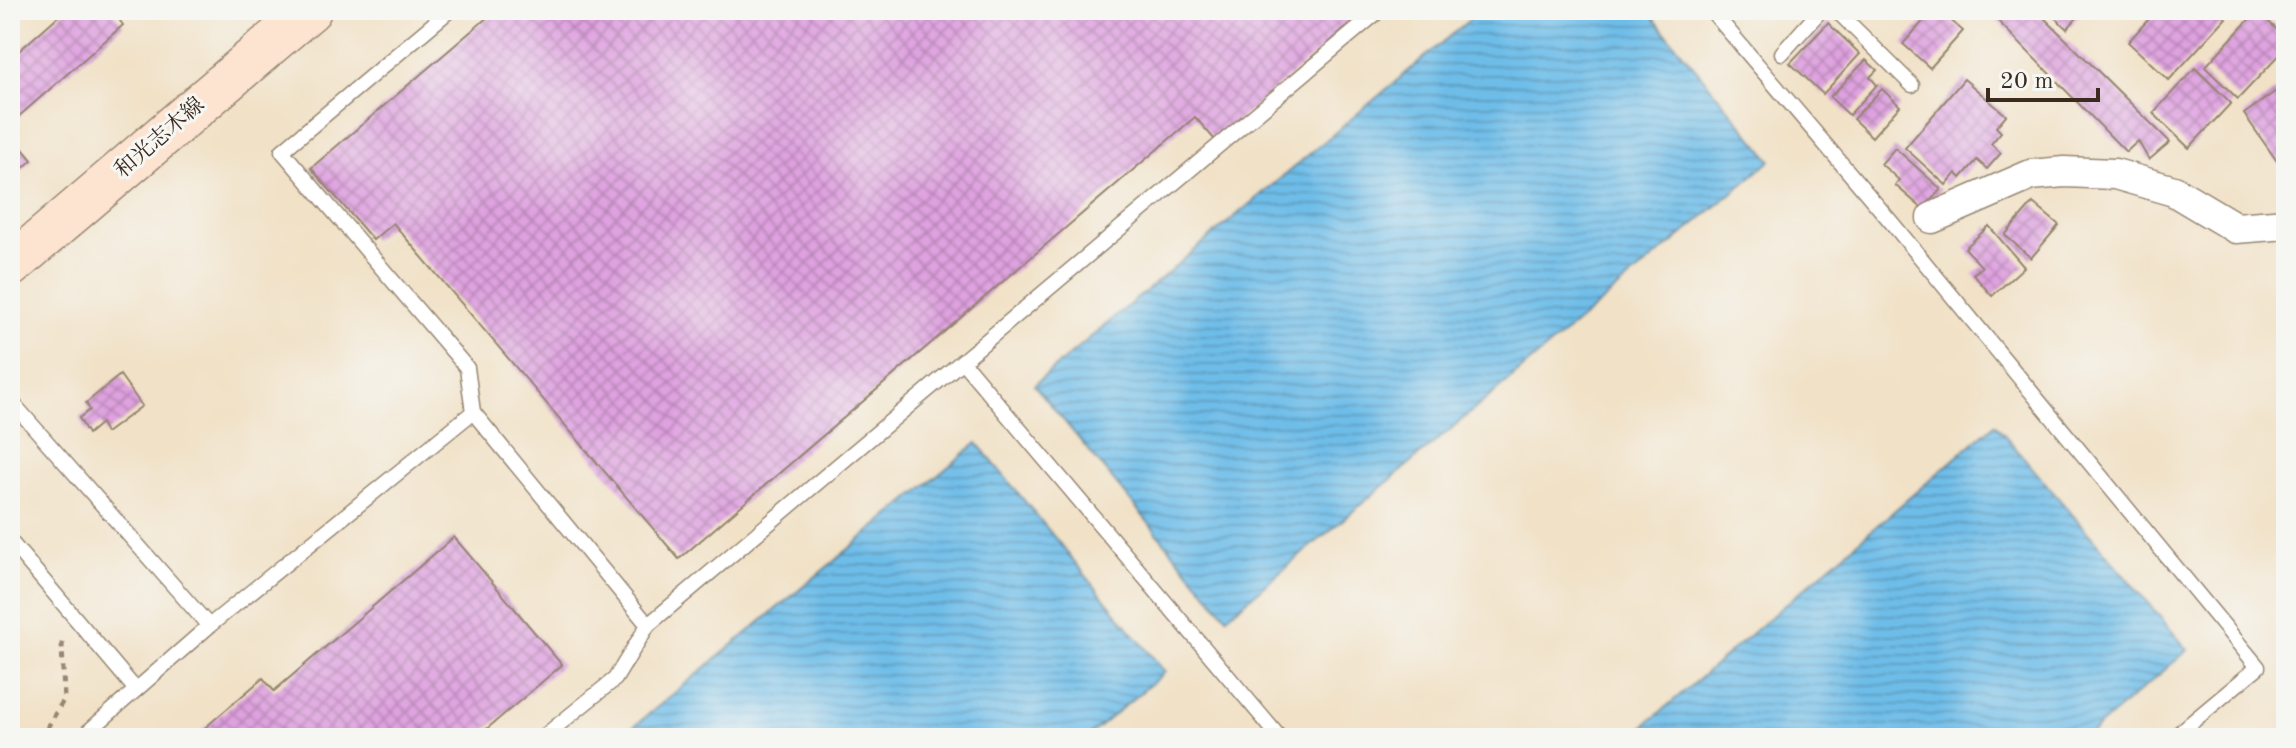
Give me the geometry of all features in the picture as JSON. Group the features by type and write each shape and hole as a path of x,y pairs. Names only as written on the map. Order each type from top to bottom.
{"main road":[{"name":"和光志木線","path":"10,266 310,10"}],"street":[{"path":"1932,218 2031,175 2064,172 2115,174 2174,191 2236,228 2286,224"}],"lane":[{"path":"450,10 282,151 467,368 473,412 648,625"},
{"path":"542,738 615,679 648,625 1380,10"},
{"path":"1711,10 1892,223 2258,667 2173,738"},
{"path":"1782,53 1821,10"},
{"path":"1836,10 1912,85"},
{"path":"962,361 1280,738"},
{"path":"10,400 209,626"},
{"path":"81,738 209,626 473,412"},
{"path":"10,541 136,690"}],"path":[{"path":"41,738 64,699 62,643 54,633"}],"water":[{"path":"1481,10 1647,10 1771,160 1227,617 1034,385"},
{"path":"1995,424 2188,650 2085,738 1630,738"},
{"path":"977,443 1165,672 1086,738 620,738"}],"building":[{"path":"65,10 112,10 123,25 18,117 10,108 10,59"},
{"path":"496,10 1367,10 1215,140 1195,117 679,559 393,223 373,240 311,168"},
{"path":"1933,10 1939,10 1963,31 1930,68 1903,44"},
{"path":"2003,10 2018,10 2025,14 2036,10 2170,142 2149,160 2138,141 2126,152 1995,18"},
{"path":"2047,10 2084,10 2067,29"},
{"path":"2157,10 2217,10 2226,18 2169,80 2128,42"},
{"path":"2257,11 2286,38 2286,48 2238,99 2205,67"},
{"path":"1828,23 1860,54 1823,94 1790,63"},
{"path":"1866,60 1877,70 1870,77 1877,85 1849,115 1830,97"},
{"path":"2195,68 2231,103 2189,148 2153,113"},
{"path":"1964,79 2006,115 1996,127 2001,132 1991,144 2001,153 1987,169 1977,160 1961,178 1956,173 1946,185 1905,148"},
{"path":"2286,84 2286,174 2244,114"},
{"path":"1882,89 1900,106 1872,137 1853,119"},
{"path":"10,133 32,160 10,180"},
{"path":"1895,148 1941,189 1923,209 1895,185 1899,180 1881,164"},
{"path":"2033,203 2059,225 2031,258 2005,235"},
{"path":"1989,226 2024,267 1992,296 1973,274 1982,267 1965,248"},
{"path":"120,375 142,406 106,433 101,423 88,434 79,418 90,410 86,403"},
{"path":"454,537 562,665 476,738 193,738 263,678 274,691"}]}
